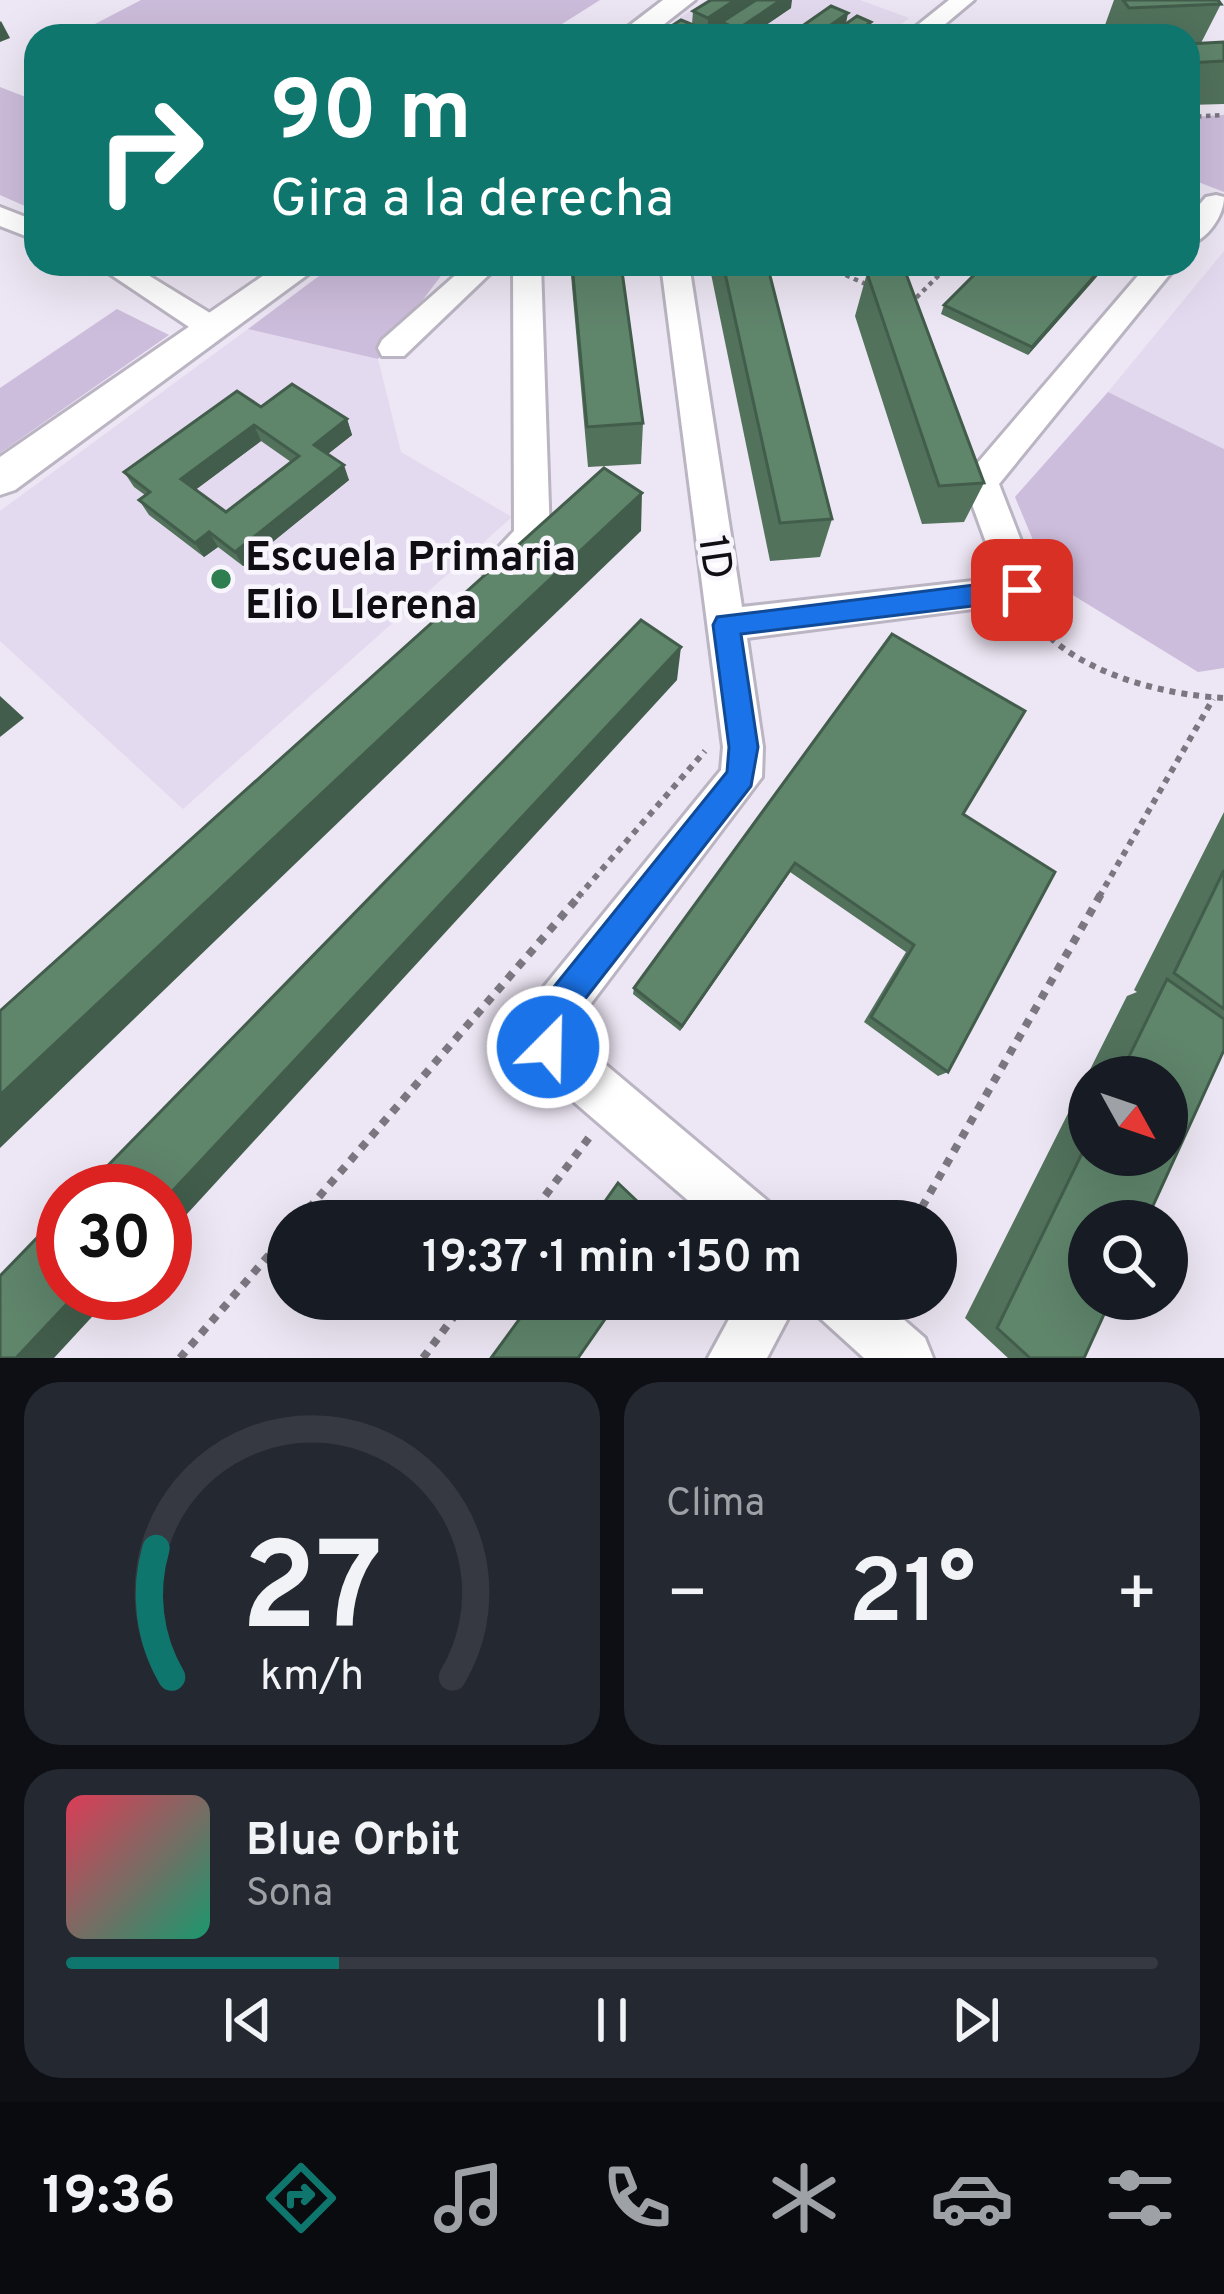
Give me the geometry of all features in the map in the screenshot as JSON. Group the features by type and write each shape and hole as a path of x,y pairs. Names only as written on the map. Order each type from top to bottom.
{"main road":[{"path":"647,24 681,0"},
{"path":"0,479 287,276"}],"street":[{"path":"932,24 963,0"},
{"path":"128,276 212,328"},
{"path":"393,348 473,276"},
{"path":"461,600 532,536 527,276"},
{"name":"1D","path":"614,1103 548,1047 560,1005 741,776 743,747 677,276"},
{"path":"726,625 1022,590 982,482 1154,276"},
{"path":"614,1103 727,1200"},
{"path":"736,1358 759,1320"},
{"path":"862,1320 905,1358"}],"path":[{"path":"848,276 874,288"},
{"path":"892,296 910,304 938,276"},
{"path":"1022,590 1038,632 1103,670 1224,698"},
{"path":"926,1200 1213,699"},
{"path":"316,1200 738,712"},
{"path":"542,1200 614,1103"},
{"path":"180,1358 267,1257"},
{"path":"423,1358 451,1320"}],"shaded area":[{"path":"141,0 600,0 562,24 95,24"},
{"path":"706,0 860,0 909,18 901,24 671,24"},
{"path":"0,87 24,96 24,206 0,195"},
{"path":"1224,115 1224,192 1200,183 1200,116"},
{"path":"1224,251 1224,449 1108,392"},
{"path":"319,276 441,276 378,359 248,329"},
{"path":"117,309 169,335 0,453 0,388"},
{"name":"Escuela Primaria Elio Llerena","path":"248,329 378,359 401,452 512,517 183,809 0,641 0,511"},
{"path":"1108,392 1224,449 1224,668 1198,672 1050,581 1015,497"}],"building":[{"path":"711,0 735,0 708,18 693,11"},
{"path":"756,0 781,0 745,24 722,22"},
{"path":"1123,0 1218,0 1221,4 1129,8"},
{"path":"831,6 848,13 832,24 805,24"},
{"path":"857,16 871,22 868,24 846,24"},
{"path":"1224,42 1224,61 1200,62 1200,43"},
{"path":"573,276 623,276 643,423 587,427"},
{"path":"726,276 770,276 832,519 780,523"},
{"path":"868,276 907,276 984,483 939,486"},
{"path":"973,276 1094,276 1032,347 944,305"},
{"path":"292,384 347,419 314,445 344,465 235,552 209,532 195,543 139,500 150,492 124,472 237,391 261,407","holes":["254,425 299,456 226,512 181,479"]},
{"path":"604,468 642,493 0,1095 0,1011"},
{"path":"641,620 681,647 192,1170 192,1164 109,1164"},
{"path":"892,634 1025,711 963,814 1055,872 948,1072 871,1017 914,945 795,863 682,1026 634,988"},
{"path":"1224,870 1224,1009 1174,973"},
{"path":"1167,979 1224,1019 1224,1050 1188,1129 1188,1056 1129,1056"},
{"path":"1071,1176 1167,1176 1156,1200 1068,1200 1068,1320 1101,1320 1084,1358 1030,1358 997,1328"},
{"path":"618,1183 636,1200 606,1200"},
{"path":"36,1239 36,1320 52,1320 16,1358 0,1358 0,1276"},
{"path":"519,1320 604,1320 578,1358 491,1358"}],"place":[{"name":"Escuela Primaria Elio Llerena","path":"221,579"}],"route":[{"path":"548,1047 560,1005 741,776 743,747 726,625 1022,590"}]}
